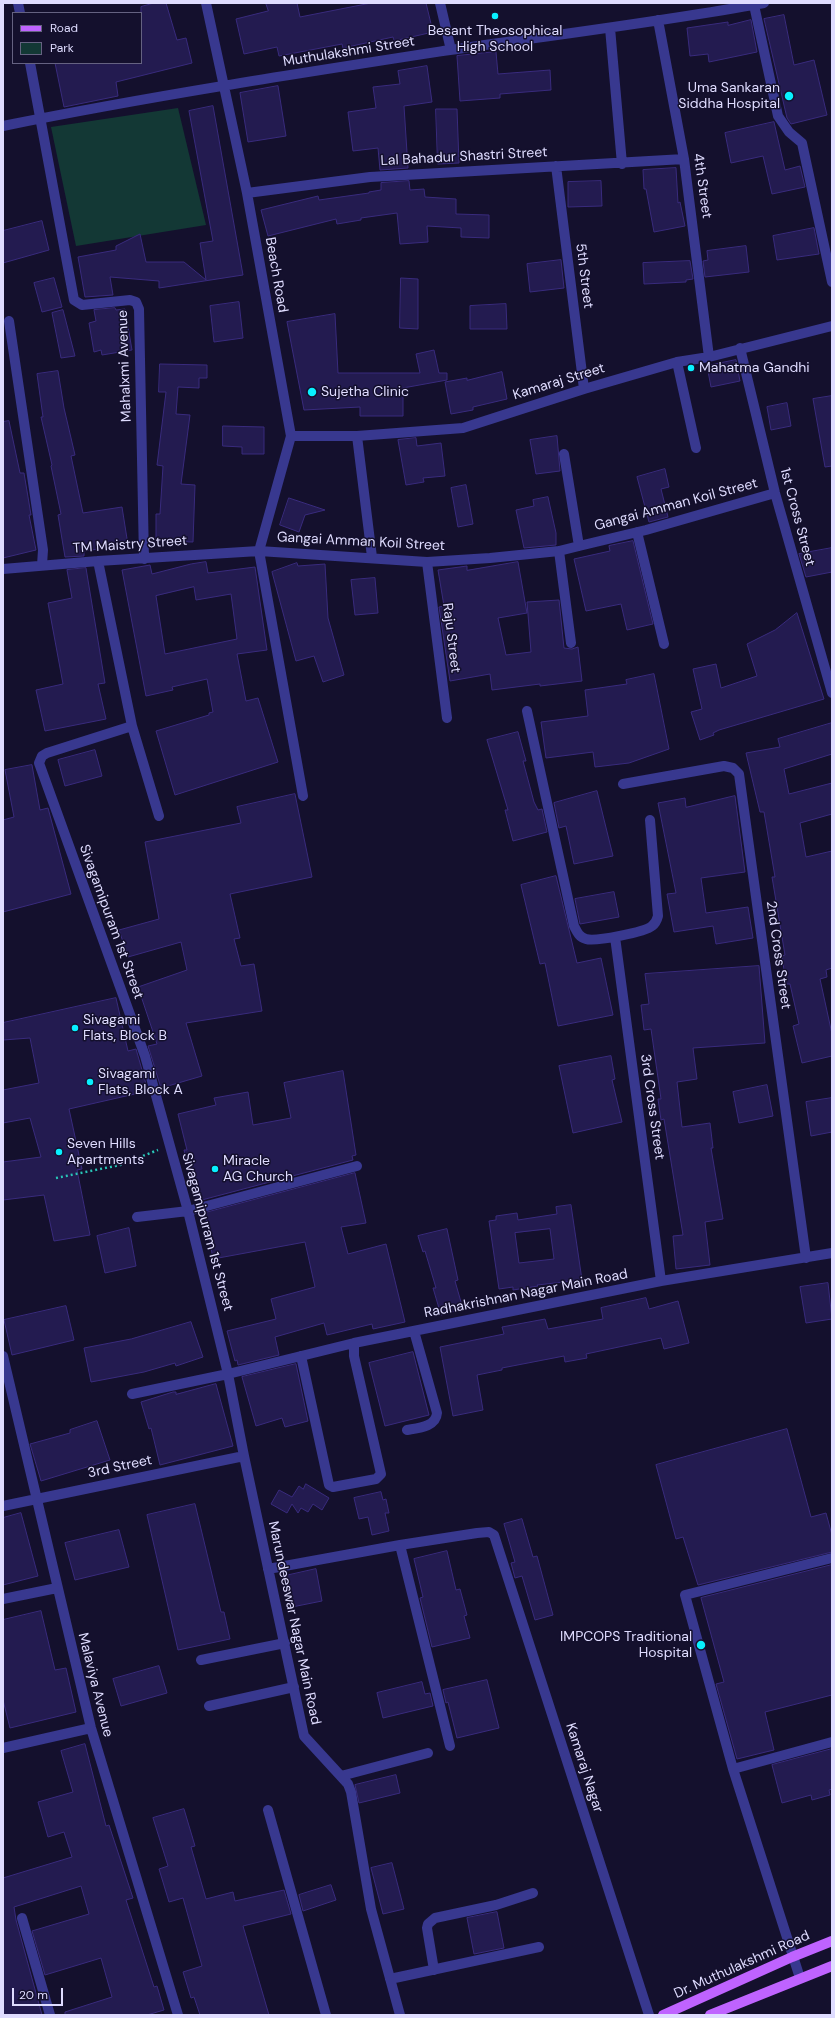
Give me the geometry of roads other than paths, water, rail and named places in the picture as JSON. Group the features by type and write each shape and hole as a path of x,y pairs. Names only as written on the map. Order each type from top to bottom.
{"main road":[{"name":"Dr. Muthulakshmi Road","path":"663,2015 792,1957 832,1941"},
{"path":"710,2015 832,1966"}],"street":[{"name":"Beach Road","path":"206,3 246,193 291,436 259,551"},
{"path":"440,3 451,50"},
{"name":"Muthulakshmi Street","path":"3,126 224,87 451,50 610,28 759,4"},
{"path":"759,4 778,116 789,132 802,143 832,282"},
{"name":"4th Street","path":"658,20 684,159 709,357"},
{"path":"610,28 622,164"},
{"path":"30,64 42,118"},
{"name":"Mahalxmi Avenue","path":"42,118 74,300 82,305 130,300 136,302 139,309 144,559"},
{"name":"Lal Bahadur Shastri Street","path":"246,193 370,177 556,166 622,164 684,159"},
{"name":"5th Street","path":"556,166 584,389"},
{"path":"9,321 43,550 42,565"},
{"name":"Kamaraj Street","path":"291,436 357,436 463,428 584,389 677,362 709,357 832,326"},
{"name":"1st Cross Street","path":"740,348 775,493 832,692"},
{"path":"677,362 696,448"},
{"path":"357,436 372,557"},
{"path":"564,454 579,546"},
{"name":"Gangai Amman Koil Street","path":"303,796 259,551 372,557 427,562 490,558 579,546 637,532 775,493"},
{"path":"637,532 664,644"},
{"path":"558,550 571,643"},
{"name":"TM Maistry Street","path":"3,569 98,561 259,551"},
{"path":"98,561 132,726 159,816"},
{"name":"Raju Street","path":"427,562 447,718"},
{"path":"528,711 574,926 580,936 590,940 615,937 649,928 657,922 658,916 650,820"},
{"name":"Sivagamipuram 1st Street","path":"132,726 47,753 39,759 40,768 145,1056 188,1211 228,1374 244,1456"},
{"name":"2nd Cross Street","path":"623,784 724,766 733,768 739,774 806,1258"},
{"name":"3rd Cross Street","path":"615,937 661,1281"},
{"path":"137,1217 188,1211 357,1166"},
{"name":"Radhakrishnan Nagar Main Road","path":"132,1394 228,1374 354,1343 661,1281 832,1253"},
{"path":"407,1430 433,1422 437,1413 414,1331"},
{"path":"301,1356 329,1485 333,1487 376,1478 381,1474 354,1356 354,1343"},
{"name":"Malaviya Avenue","path":"3,1356 91,1728 178,2015"},
{"name":"3rd Street","path":"3,1506 244,1456"},
{"name":"Marundeeswar Nagar Main Road","path":"244,1456 304,1736 348,1784 351,1792 371,1909 400,2015"},
{"name":"Kamaraj Nagar","path":"400,1545 489,1532 494,1535 649,2015"},
{"path":"268,1569 400,1545 450,1746"},
{"path":"800,1978 792,1957 733,1769 685,1595 832,1558"},
{"path":"3,1600 57,1588"},
{"path":"201,1660 284,1643"},
{"path":"209,1706 294,1687"},
{"path":"3,1748 91,1728"},
{"path":"733,1769 832,1742"},
{"path":"341,1776 428,1753"},
{"path":"268,1810 326,2015"},
{"path":"434,1970 427,1928 430,1920 496,1905 533,1894"},
{"path":"22,1918 50,2015"},
{"path":"390,1979 539,1947"}],"place":[{"name":"Besant Theosophical High School","path":"495,16"},
{"name":"Uma Sankaran Siddha Hospital","path":"789,96"},
{"name":"Mahatma Gandhi","path":"691,368"},
{"name":"Sujetha Clinic","path":"312,392"},
{"name":"Sivagami Flats, Block B","path":"75,1028"},
{"name":"Sivagami Flats, Block A","path":"90,1082"},
{"name":"Seven Hills Apartments","path":"59,1152"},
{"name":"Miracle AG Church","path":"215,1169"},
{"name":"IMPCOPS Traditional Hospital","path":"701,1645"}]}
